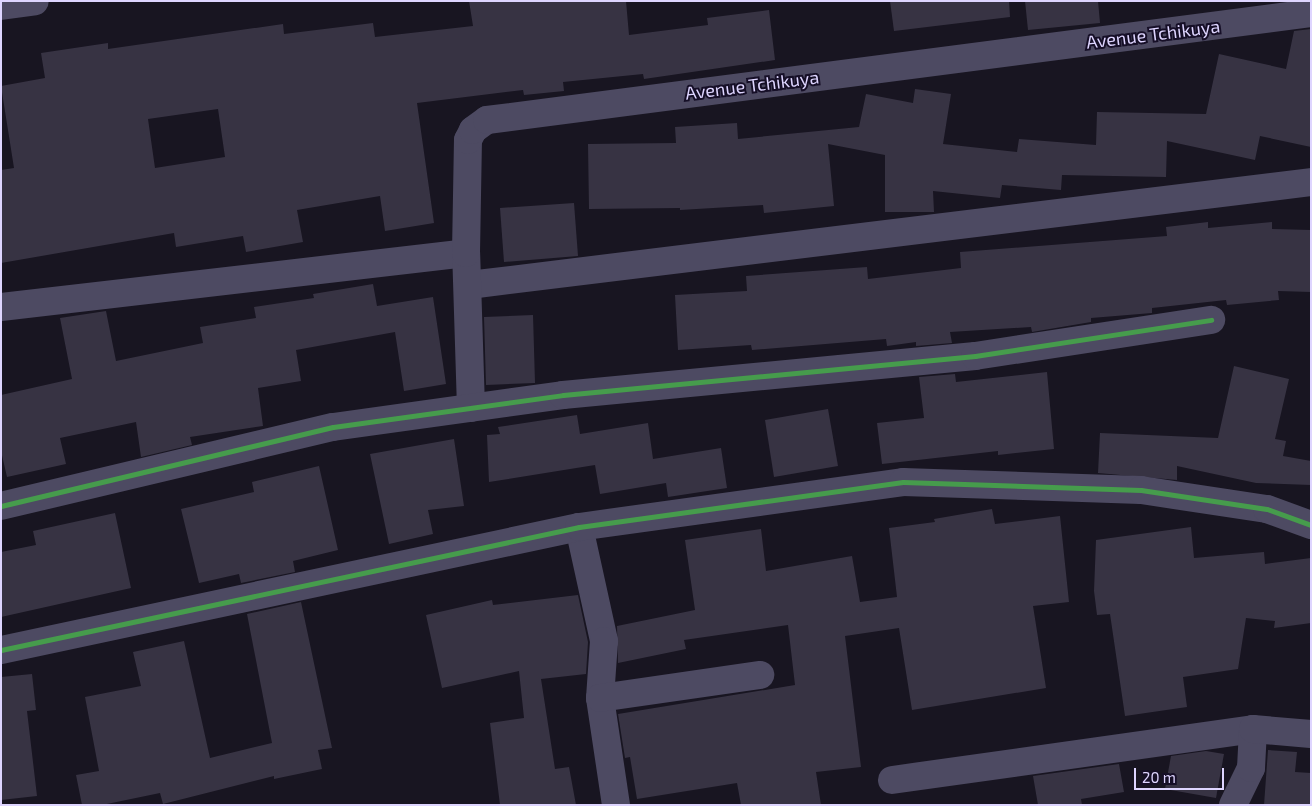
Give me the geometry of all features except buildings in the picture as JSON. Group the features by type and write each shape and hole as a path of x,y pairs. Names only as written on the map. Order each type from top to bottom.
{"street":[{"path":"1,6 35,1"},
{"name":"Avenue Tchikuya","path":"471,408 469,285 466,253 468,140 473,130 487,120 1311,13"},
{"path":"469,285 1311,182"},
{"path":"1,307 466,253"},
{"path":"1,506 333,427 563,395 975,356 1211,320"},
{"path":"1,650 580,527 903,482 1141,490 1267,509 1311,525"},
{"path":"580,527 604,641 600,698 616,805"},
{"path":"600,698 760,675"},
{"path":"1233,805 1251,768 1253,729"},
{"path":"892,780 1253,729 1311,734"}],"cycle path":[{"path":"1,506 333,427 563,395 975,356 1211,320"},
{"path":"1,650 579,527 903,482 1141,490 1267,509 1311,525"}]}
